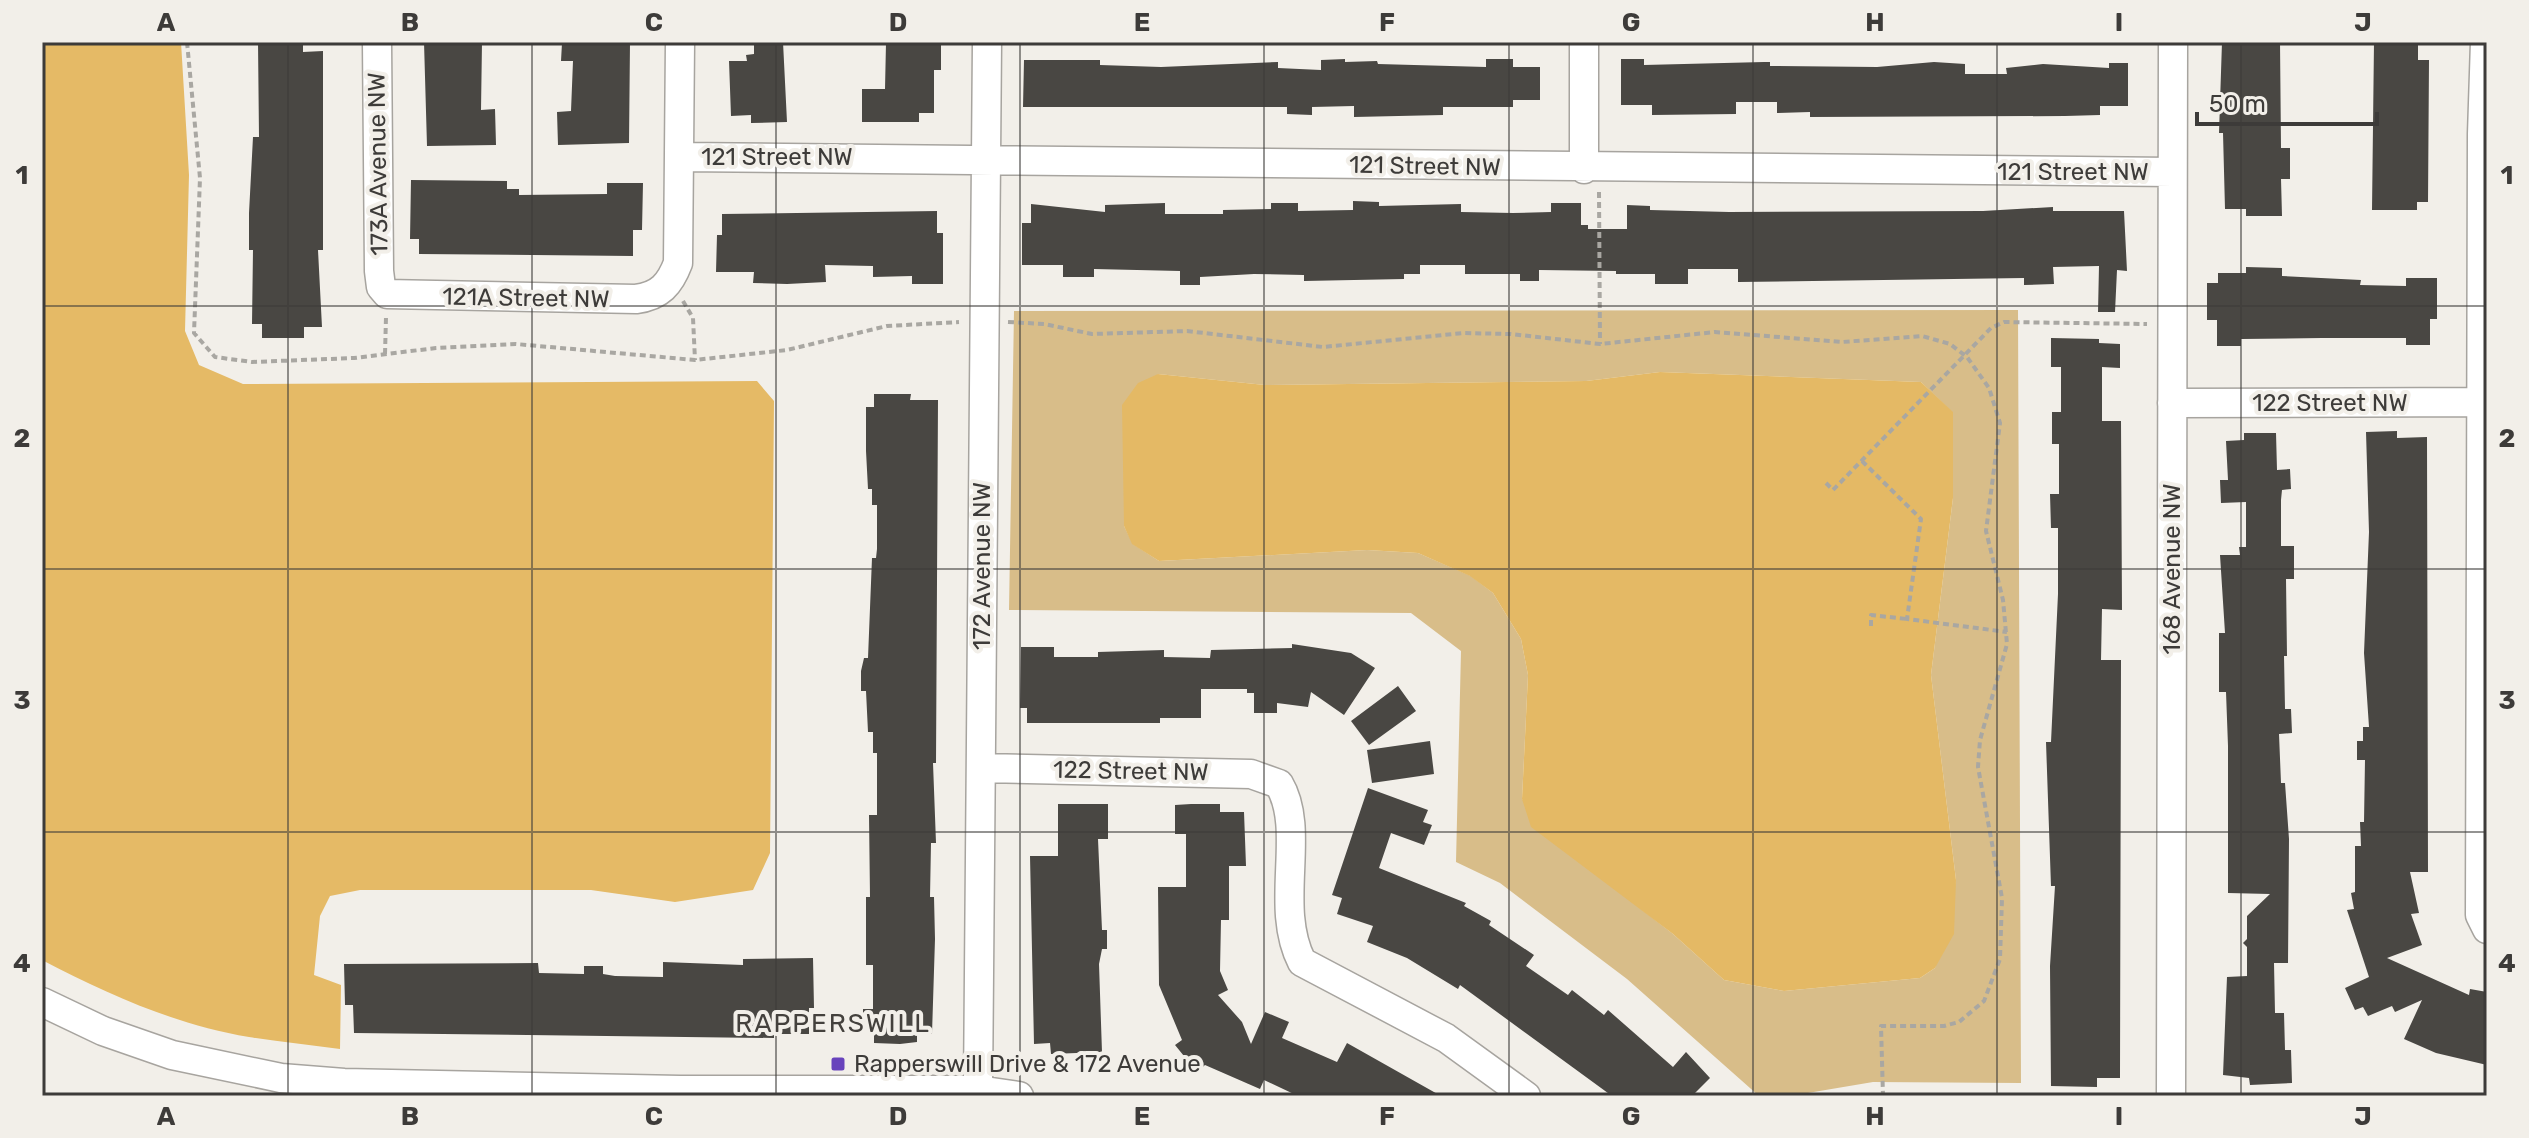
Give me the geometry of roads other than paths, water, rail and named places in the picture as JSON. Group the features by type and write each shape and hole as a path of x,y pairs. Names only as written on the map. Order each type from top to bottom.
{"street":[{"name":"173A Avenue NW","path":"377,42 384,290"},
{"path":"679,157 680,42"},
{"name":"172 Avenue NW","path":"978,1090 987,42"},
{"path":"1584,42 1592,169"},
{"name":"168 Avenue NW","path":"2171,1096 2173,42"},
{"path":"2485,42 2480,915 2487,929"},
{"name":"121A Street NW","path":"384,290 649,298 671,283 679,247 679,157"},
{"name":"121 Street NW","path":"679,157 984,158 1592,169 2172,172"},
{"name":"122 Street NW","path":"2172,403 2484,402"},
{"name":"122 Street NW","path":"981,768 1251,774 1279,784 1288,810 1290,927 1302,962 1387,1004 1446,1038 1526,1096"},
{"path":"42,1002 103,1031 209,1065 344,1090 680,1093 978,1090 1019,1096"}],"place":[{"name":"Rapperswill Drive & 172 Avenue","path":"838,1064"}],"district":[{"name":"RAPPERSWILL","path":"833,1023"}]}
